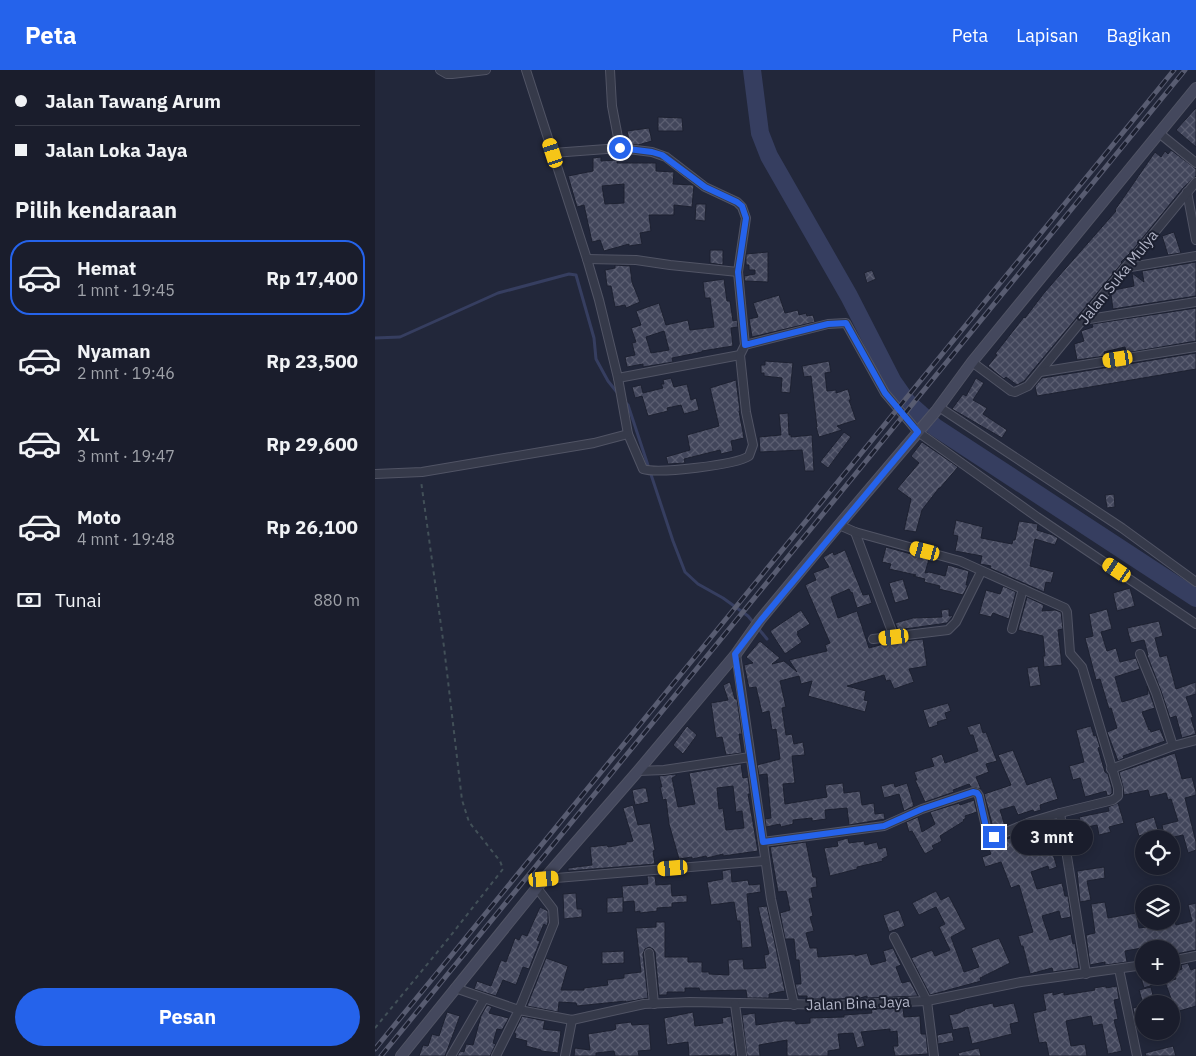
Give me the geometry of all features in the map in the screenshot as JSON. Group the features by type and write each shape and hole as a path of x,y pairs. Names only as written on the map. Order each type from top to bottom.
{"main road":[{"path":"401,1056 544,879 638,771 839,525 938,409 973,362 1196,88"}],"street":[{"path":"440,70 447,74 452,74 486,70"},
{"path":"526,70 587,259 618,378 628,434 643,469 732,463 749,456 753,445 746,412 740,355 745,345 738,272 746,218 742,206 705,187 662,155 652,152 620,148 553,153"},
{"path":"610,70 612,106 620,148"},
{"path":"1159,133 1196,163"},
{"name":"Jalan Suka Mulya","path":"973,362 1007,390 1015,392 1028,386 1196,182"},
{"path":"1187,192 1196,240"},
{"path":"1125,268 1196,256"},
{"path":"587,259 636,260 738,272"},
{"path":"1083,320 1196,302"},
{"path":"745,345 828,324 846,323 885,393 919,430 1037,517 1196,624"},
{"path":"1040,372 1196,347"},
{"path":"618,378 740,355"},
{"path":"938,409 1122,528 1196,582"},
{"path":"375,474 422,472 594,444 628,434"},
{"path":"763,842 884,826 922,809 973,792 979,796 986,827 992,838 1059,813 1113,800 1118,796 1118,788 1082,667 1072,658 1070,653 1067,612 1061,605 981,572 960,561 855,532 839,525"},
{"path":"855,532 894,637"},
{"path":"873,639 948,630 956,622 981,572"},
{"path":"1012,630 1023,589"},
{"path":"735,654 771,899 794,1005"},
{"path":"1139,654 1156,693 1173,746"},
{"path":"1111,769 1173,746 1196,740"},
{"path":"638,771 664,770 750,757"},
{"path":"1059,813 1086,974"},
{"path":"544,879 765,861"},
{"path":"496,1056 519,1010 554,923 553,909 537,888"},
{"path":"893,937 927,1000 934,1056"},
{"path":"649,953 654,1004"},
{"path":"1180,959 1196,956"},
{"name":"Jalan Bina Jaya","path":"455,988 519,1010 572,1020 637,1005 654,1004 690,1002 835,1005 927,1000 1021,982 1135,967"},
{"path":"1119,970 1137,1056"},
{"path":"451,1056 484,999"},
{"path":"735,1004 742,1055"},
{"path":"565,1056 572,1020"}],"path":[{"path":"375,1028 503,869 500,861 469,822 462,800 422,472"}],"building":[{"path":"1196,108 1196,147 1176,130"},
{"path":"658,117 682,118 683,131 658,131"},
{"path":"649,128 652,141 638,145 630,144 627,131"},
{"path":"1171,150 1196,169 1196,176 1183,188 1024,381 1017,385 1006,377 1004,379 988,366 997,355 995,354 1044,293 1116,211 1155,152 1161,157 1165,151 1168,154"},
{"path":"601,157 601,161 617,160 617,163 656,163 656,171 674,172 673,184 694,185 692,207 674,205 674,215 649,215 651,231 640,233 642,244 629,246 629,244 604,251 600,240 592,242 584,205 577,207 568,176 593,171 593,158","holes":["624,184 624,203 605,204 602,186"]},
{"path":"696,204 706,204 705,221 695,220"},
{"path":"1174,232 1181,253 1168,255 1162,236"},
{"path":"710,250 723,250 723,265 710,263"},
{"path":"768,252 768,282 745,281 744,276 755,274 755,270 749,270 749,265 746,265 746,254"},
{"path":"1196,262 1196,296 1113,309 1111,295 1114,290 1134,286 1132,273 1144,282 1142,271"},
{"path":"615,265 630,266 632,282 640,302 626,308 625,305 615,307 611,286 607,286 605,270 615,268"},
{"path":"872,270 876,279 867,283 864,273"},
{"path":"724,279 727,301 730,301 733,321 737,320 738,327 731,328 733,346 672,358 673,362 643,367 643,364 627,367 625,357 635,355 632,343 636,342 631,328 641,325 636,311 659,303 666,325 688,320 690,330 714,327 710,298 705,298 703,282","holes":["664,331 669,350 651,353 646,337"]},
{"path":"779,295 785,313 798,310 799,315 806,313 807,316 813,315 815,322 752,337 749,319 758,317 753,303"},
{"path":"1196,308 1196,341 1126,353 1125,347 1104,352 1105,356 1077,360 1074,344 1084,341 1081,331 1093,327 1092,324"},
{"path":"1196,353 1196,369 1037,396 1035,386 1042,378"},
{"path":"765,361 793,363 790,393 781,392 782,378 764,376 764,373 761,373 761,365 765,365"},
{"path":"829,361 831,372 825,373 827,391 836,390 836,393 848,389 851,400 849,400 856,420 837,426 842,430 819,437 816,427 811,376 804,377 802,366"},
{"path":"671,378 674,387 687,384 691,400 696,398 699,410 684,414 681,405 667,408 668,411 648,416 642,396 635,398 632,387 641,385 643,393 663,388 661,384 664,384 663,380"},
{"path":"976,378 984,383 973,400 987,408 983,414 1007,430 1002,438 952,409 963,394 966,396"},
{"path":"736,380 744,438 731,441 733,451 721,454 720,450 684,459 685,463 668,464 666,457 690,450 687,435 719,426 710,388"},
{"path":"788,413 789,435 791,437 812,435 814,471 805,471 802,450 760,452 759,437 781,435 779,414"},
{"path":"844,432 851,437 828,468 820,462"},
{"path":"922,442 958,467 922,510 916,532 904,530 911,499 897,489 919,463 911,456"},
{"path":"1114,494 1115,507 1107,508 1105,495"},
{"path":"956,520 983,527 981,538 1012,544 1013,540 1015,540 1019,521 1038,524 1037,530 1058,538 1055,545 1035,539 1030,566 1054,572 1051,583 1046,582 1044,592 990,568 991,566 980,564 982,556 955,551 958,536 953,535"},
{"path":"886,547 929,559 925,573 929,572 945,576 948,565 969,571 966,585 968,585 963,595 939,589 940,586 924,582 925,579 913,576 916,575 889,569 891,564 882,562"},
{"path":"845,550 863,595 869,594 872,603 857,608 852,592 849,589 831,597 838,618 857,611 869,648 887,643 923,639 927,666 909,669 914,682 894,689 890,680 886,681 884,675 847,686 866,691 864,700 868,701 865,712 808,696 812,681 801,684 799,676 780,681 786,707 782,708 786,735 792,734 794,744 803,742 805,755 792,756 795,783 783,784 785,804 827,797 825,785 843,783 844,793 860,791 862,805 874,803 875,814 884,813 885,819 849,825 847,808 825,810 826,819 812,821 812,818 793,820 793,824 781,827 780,824 766,827 765,819 771,818 767,774 759,775 757,765 780,759 776,729 772,730 769,711 762,713 756,687 749,688 744,665 753,663 746,657 760,641 780,658 772,664 784,661 797,672 789,660 827,651 825,645 830,643 805,585 816,580 813,573 829,567 823,557 833,552 834,555"},
{"path":"903,579 909,599 895,603 889,583"},
{"path":"1003,586 1016,592 1009,619 993,613 991,617 979,614 986,590 1000,594"},
{"path":"1130,588 1135,606 1117,611 1113,593"},
{"path":"1027,597 1044,605 1042,611 1055,610 1061,612 1063,629 1058,630 1062,665 1044,667 1043,636 1018,630"},
{"path":"949,609 949,616 953,616 947,623 898,630 895,623 913,618 942,617 941,610"},
{"path":"1107,609 1112,629 1101,632 1107,651 1116,648 1120,662 1136,658 1140,669 1115,677 1122,702 1148,694 1147,686 1155,708 1142,712 1149,730 1151,732 1160,729 1165,741 1123,756 1124,758 1118,761 1107,732 1117,728 1100,679 1096,680 1085,638 1093,636 1089,614"},
{"path":"801,610 810,624 797,632 802,642 785,654 770,631"},
{"path":"1159,621 1163,636 1155,638 1160,657 1167,655 1176,689 1196,682 1196,694 1186,697 1193,717 1191,718 1196,734 1182,738 1176,716 1170,718 1147,655 1144,640 1131,643 1127,628"},
{"path":"1038,666 1041,685 1030,687 1027,668"},
{"path":"730,682 735,699 737,699 742,734 739,734 742,753 726,755 722,737 716,738 711,703 728,700 723,685"},
{"path":"948,703 951,711 945,713 947,719 937,722 938,725 929,728 923,710"},
{"path":"980,723 983,733 986,732 997,761 986,764 989,772 976,777 981,789 971,787 969,784 953,790 954,792 925,802 915,780 917,780 914,772 934,766 931,758 942,754 945,763 978,751 973,735 970,735 967,727"},
{"path":"687,726 697,735 683,754 673,745"},
{"path":"1091,726 1100,747 1098,748 1112,789 1112,793 1107,796 1106,791 1085,797 1080,778 1073,780 1069,766 1084,762 1076,730"},
{"path":"1013,750 1027,785 1051,777 1058,799 1040,805 1041,810 1034,812 1033,810 1018,815 1014,806 1000,810 1005,826 994,831 984,794 1011,785 998,755"},
{"path":"1175,753 1182,779 1192,777 1196,792 1196,795 1185,798 1196,842 1196,850 1188,853 1183,835 1180,836 1180,830 1163,830 1162,825 1178,821 1171,799 1168,800 1166,793 1150,797 1148,790 1124,795 1119,772"},
{"path":"741,764 743,778 748,777 750,794 748,794 758,851 723,856 723,854 707,858 706,856 679,859 669,824 666,799 663,800 659,776 676,774 672,778 678,807 695,804 689,773","holes":["733,786 736,812 742,811 744,828 726,830 723,808 719,809 717,788"]},
{"path":"894,783 895,787 907,783 914,806 904,811 899,794 884,798 881,786"},
{"path":"646,788 649,802 635,805 632,790"},
{"path":"974,800 977,812 965,816 964,821 940,836 942,841 932,846 934,849 925,854 912,831 909,832 906,822 918,817 922,832 935,824 930,812"},
{"path":"1118,803 1124,823 1109,827 1111,832 1099,835 1097,825 1082,828 1079,817 1109,811 1108,807"},
{"path":"633,805 638,825 650,823 655,850 653,851 655,864 568,871 568,868 592,865 590,847 607,845 608,847 633,841 623,808"},
{"path":"1154,817 1158,830 1137,830 1135,823"},
{"path":"1055,820 1061,852 1053,854 1057,867 1049,870 1048,866 1031,872 1037,889 1062,883 1065,896 1068,896 1071,917 1061,919 1059,911 1042,916 1050,940 1071,934 1073,944 1075,943 1079,968 1053,972 1052,968 1030,974 1023,946 1021,946 1018,936 1033,932 1019,885 1011,888 1001,862 985,867 982,857 991,854 989,849 1004,844 1003,840 1021,835 1028,853 1047,846 1041,825"},
{"path":"848,838 849,843 864,841 865,845 877,842 879,849 886,847 888,856 882,859 883,861 830,876 824,848 838,846 837,841"},
{"path":"806,842 813,877 816,877 817,887 811,888 813,898 809,899 813,916 810,917 814,931 806,933 810,948 817,948 818,957 855,954 855,956 867,953 871,965 886,961 883,951 893,948 901,965 896,967 902,983 910,981 918,996 807,999 807,996 798,996 795,984 801,984 799,960 796,960 794,939 785,939 780,913 790,910 786,891 778,892 770,847"},
{"path":"1104,867 1105,878 1087,881 1091,900 1080,902 1077,871"},
{"path":"731,869 732,882 748,880 749,885 760,884 761,892 747,894 752,947 742,948 740,921 737,921 734,902 711,905 707,882 723,879 722,871"},
{"path":"647,876 655,876 656,885 671,884 672,896 687,895 687,902 672,903 672,907 657,908 657,911 635,912 634,901 623,902 622,886 648,884"},
{"path":"936,891 941,900 949,896 966,929 951,937 964,972 979,967 971,948 999,938 1010,963 980,978 981,981 930,995 911,958 932,950 935,956 950,950 939,927 945,924 936,907 919,915 912,903"},
{"path":"576,893 577,909 582,909 582,917 564,919 563,894"},
{"path":"623,897 623,912 607,913 607,898"},
{"path":"1105,902 1108,918 1135,913 1135,930 1180,930 1180,924 1192,921 1188,905 1196,903 1196,950 1180,953 1180,940 1135,940 1135,949 1125,951 1127,962 1105,965 1105,962 1090,965 1086,935 1095,933 1091,904"},
{"path":"767,906 785,991 769,994 769,998 747,998 746,990 700,991 699,988 685,988 685,992 667,992 667,995 659,995 655,952 649,947 645,949 643,954 648,998 626,1002 577,1006 576,1003 559,1002 558,1012 527,1006 546,958 568,966 561,990 584,990 584,988 608,985 607,980 624,978 624,974 641,972 636,928 656,927 656,922 665,922 665,957 688,957 688,962 702,962 702,972 709,972 709,974 729,975 728,960 743,959 744,969 766,968 764,955 769,954 758,907"},
{"path":"540,907 548,911 548,922 547,926 544,924 537,940 540,941 529,969 523,967 516,985 503,980 496,996 474,989 477,981 491,986 501,960 506,962 515,938 519,940 522,934 527,936"},
{"path":"899,910 905,926 889,932 883,915"},
{"path":"624,951 624,963 602,964 602,952"},
{"path":"1188,963 1191,970 1196,968 1196,1006 1180,1011 1180,995 1170,995 1166,985 1180,985 1181,965"},
{"path":"1106,986 1106,988 1117,986 1119,999 1114,1000 1118,1019 1114,1020 1122,1051 1108,1054 1102,1024 1093,1026 1091,1016 1066,1021 1071,1046 1085,1044 1087,1056 1049,1056 1046,1042 1039,1043 1033,1013 1046,1010 1043,994 1053,992 1053,995 1064,992 1064,995 1095,990 1094,988"},
{"path":"1151,987 1153,995 1140,995 1139,990"},
{"path":"993,1003 994,1007 1014,1003 1019,1022 1010,1024 1012,1034 972,1044 968,1027 953,1030 949,1015 959,1013 965,1009"},
{"path":"487,1005 492,1007 489,1013 509,1018 502,1030 497,1029 493,1043 496,1044 490,1056 457,1056 460,1051 464,1052 466,1044 473,1045 481,1016"},
{"path":"903,1008 904,1017 920,1016 921,1034 926,1034 928,1054 895,1056 893,1046 898,1046 897,1031 890,1032 890,1029 861,1032 865,1046 857,1048 853,1033 838,1034 840,1049 828,1051 828,1056 787,1056 787,1040 759,1045 760,1056 747,1056 742,1015 755,1013 756,1025 784,1021 795,1021 796,1024 810,1023 810,1018 844,1017 844,1015 872,1013 871,1009"},
{"path":"447,1012 460,1016 445,1056 419,1056 423,1045 428,1046 432,1034 439,1036"},
{"path":"693,1012 695,1026 723,1023 722,1018 731,1016 736,1056 689,1056 688,1042 667,1045 664,1018"},
{"path":"522,1016 545,1021 543,1029 561,1031 558,1053 541,1051 526,1046 527,1041 515,1038 516,1034 514,1033"},
{"path":"631,1022 632,1025 649,1024 651,1050 638,1051 639,1056 615,1056 614,1051 596,1053 596,1056 574,1056 575,1048 590,1050 588,1034 613,1030 616,1029 615,1024"},
{"path":"952,1032 954,1041 938,1044 937,1035"},
{"path":"1173,1046 1176,1056 1146,1056 1145,1053"},
{"path":"979,1048 981,1056 959,1056 958,1053"}],"waterway":[{"path":"752,70 760,133 769,156 849,296 893,382 907,402 935,427 1196,598"},
{"path":"375,338 400,337 498,293 569,274 576,275 594,338 596,359 608,381 620,396"},
{"path":"625,402 628,405 685,572 698,584 723,598 748,616 767,639"}],"railway":[{"path":"375,1049 1174,70"},
{"path":"381,1056 1185,70"}],"route":[{"path":"620,148 662,155 705,187 742,206 746,218 738,272 745,345 828,324 846,323 885,393 918,432 839,525 735,654 763,842 884,826 922,809 973,792 979,796 986,827 991,837 994,837"}]}
